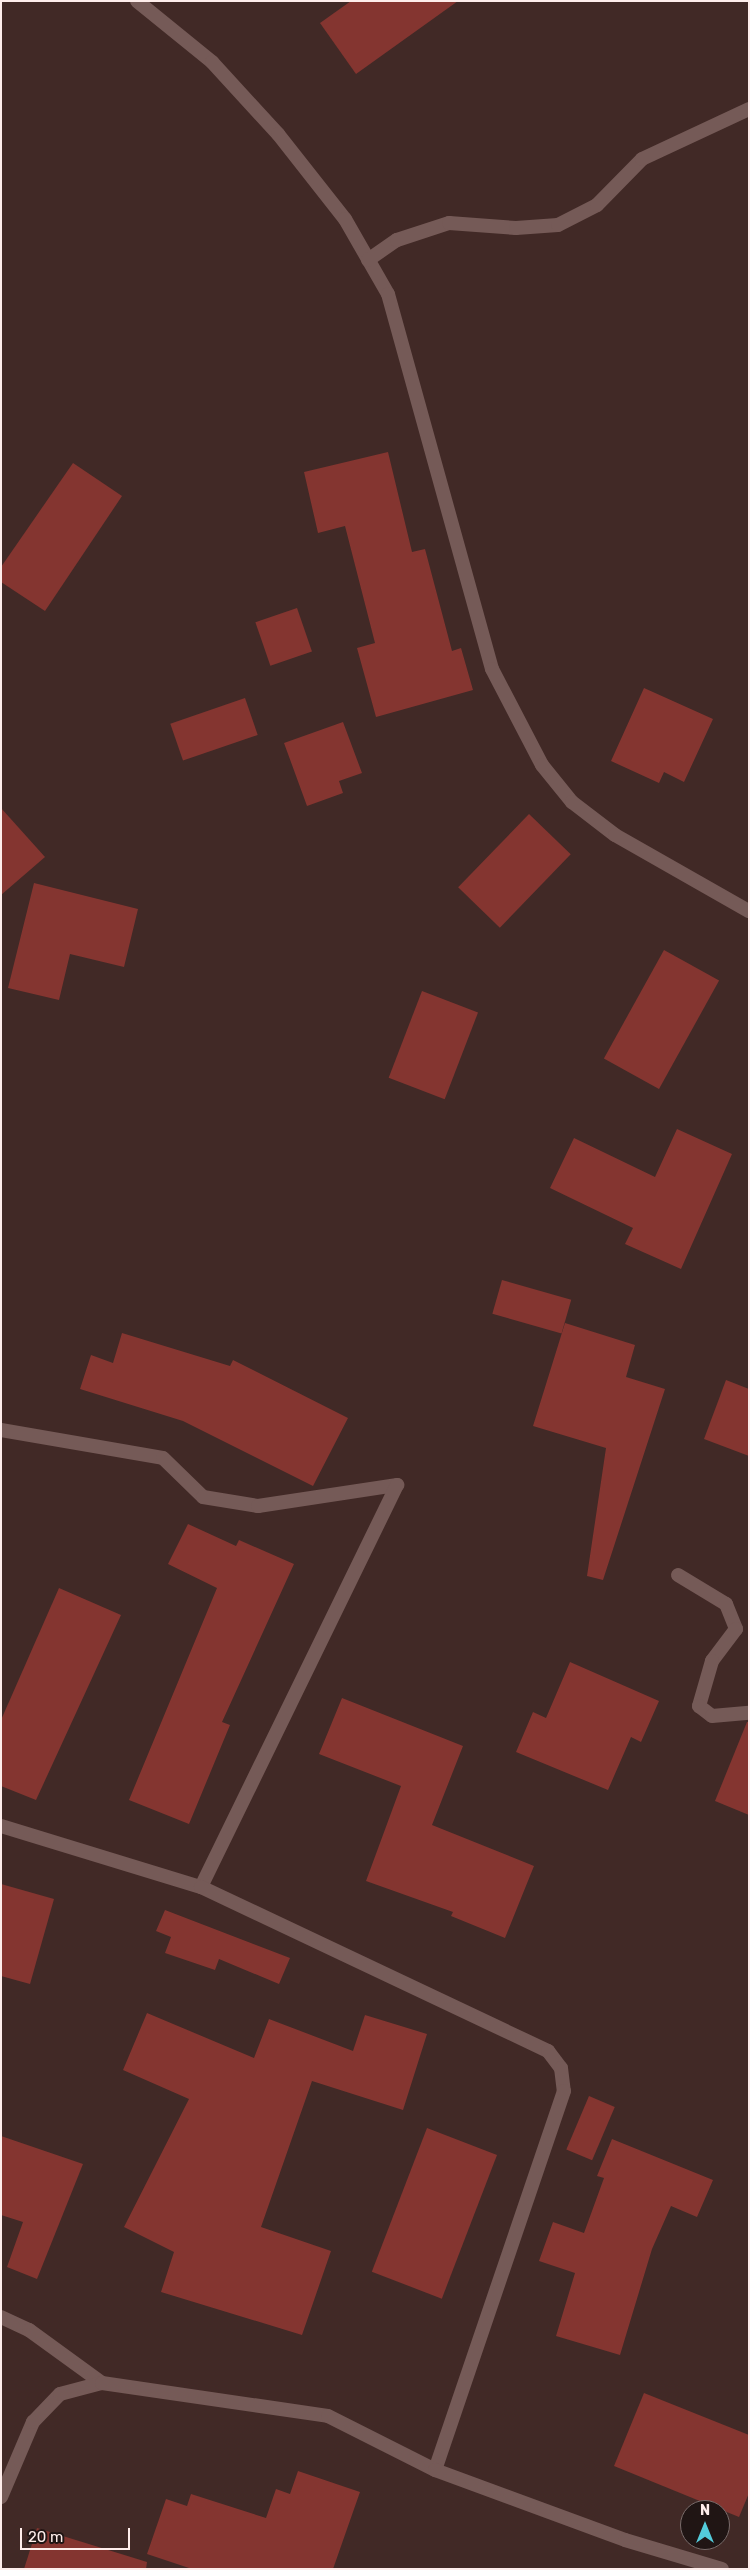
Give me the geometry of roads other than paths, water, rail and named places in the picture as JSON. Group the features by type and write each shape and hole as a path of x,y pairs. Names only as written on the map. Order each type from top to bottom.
{"street":[{"path":"137,1 212,62 278,134 345,219 388,294 492,669 542,765 572,802 616,835 749,912"},
{"path":"368,260 397,240 449,223 516,228 558,225 597,205 642,159 749,109"},
{"path":"1,1430 163,1458 203,1497 258,1506 397,1485 201,1887"},
{"path":"678,1575 726,1604 736,1629 712,1661 699,1706 712,1716 749,1713"},
{"path":"1,1826 201,1887 548,2052 561,2068 564,2092 435,2470"},
{"path":"1,2317 29,2330 102,2384"},
{"path":"1,2497 33,2422 60,2394 102,2384 328,2416 435,2470 625,2540 722,2569"}]}
